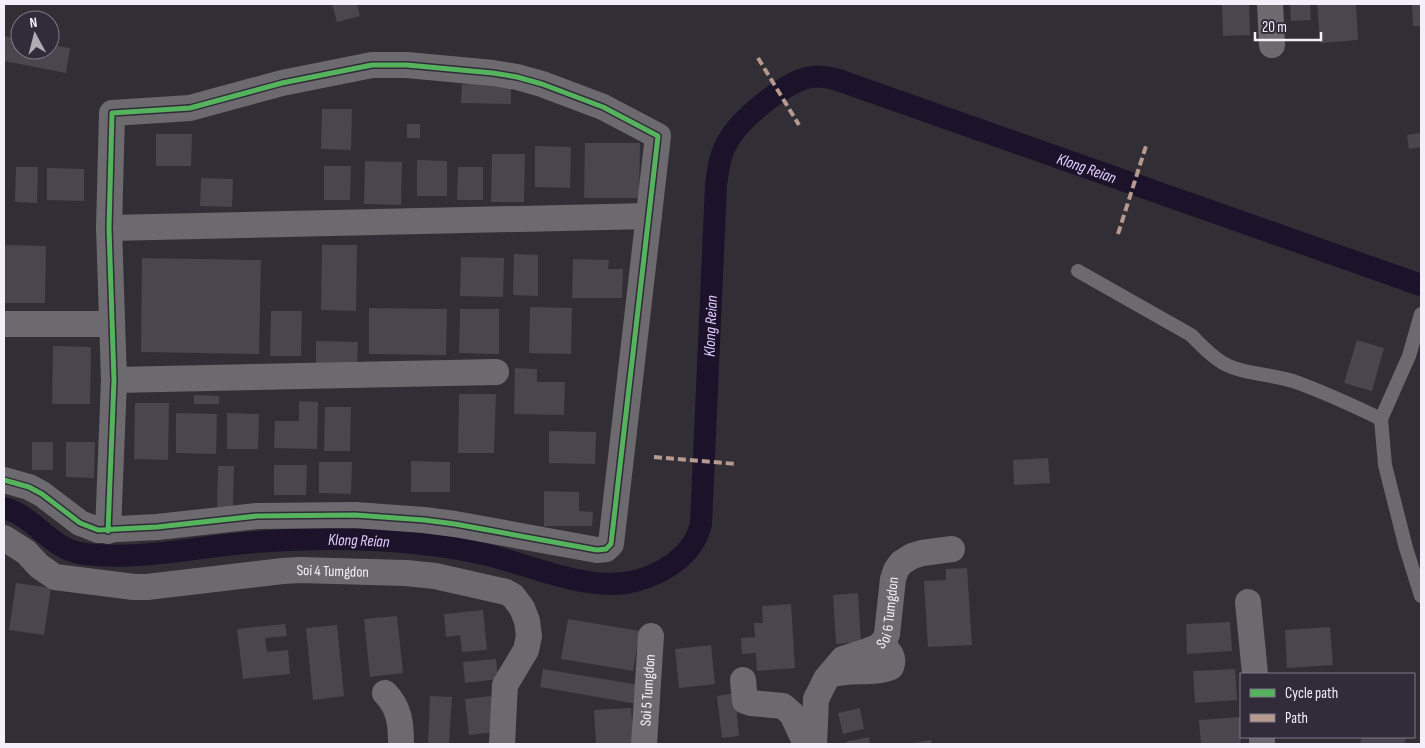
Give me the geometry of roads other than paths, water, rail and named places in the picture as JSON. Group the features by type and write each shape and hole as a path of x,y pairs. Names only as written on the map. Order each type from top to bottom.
{"street":[{"path":"1270,4 1272,45"},
{"path":"4,480 29,487 42,494 80,523 98,530 108,531 157,527 258,516 356,515 432,521 597,550 606,549 611,544 658,136 603,107 542,84 517,77 442,67 407,65 372,65 282,83 190,108 112,113 109,228 114,380 108,531"},
{"path":"109,228 649,216"},
{"path":"4,324 111,324"},
{"path":"114,380 496,372"},
{"name":"Soi 4 Tumgdon","path":"4,538 26,552 39,566 56,577 134,587 300,570 406,573 435,576 506,592 513,596 522,608 528,621 529,636 526,650 505,685 502,744"},
{"name":"Soi 6 Tumgdon","path":"814,744 816,699 820,689 843,659 872,650 881,644 887,634 893,579 896,570 901,563 922,552 952,548"},
{"path":"1248,602 1255,673"},
{"name":"Soi 5 Tumgdon","path":"644,744 651,636"},
{"path":"743,680 745,701 783,706 792,714 806,744"},
{"path":"385,694 391,699 399,712 401,744"}],"lane":[{"path":"1078,272 1192,335 1202,347 1224,364 1291,381 1346,402 1381,419"},
{"path":"1421,314 1409,356 1381,419 1385,465 1406,548 1421,596"}],"waterway":[{"name":"Klong Reian","path":"4,508 25,518 62,546 85,554 142,555 266,541 329,539 392,541 454,548 501,558 572,579 608,584 625,583 661,571 682,556 690,547 697,536 701,524 716,185 721,157 725,146 734,132 753,112 790,85 812,77 838,80 1421,285"}]}
